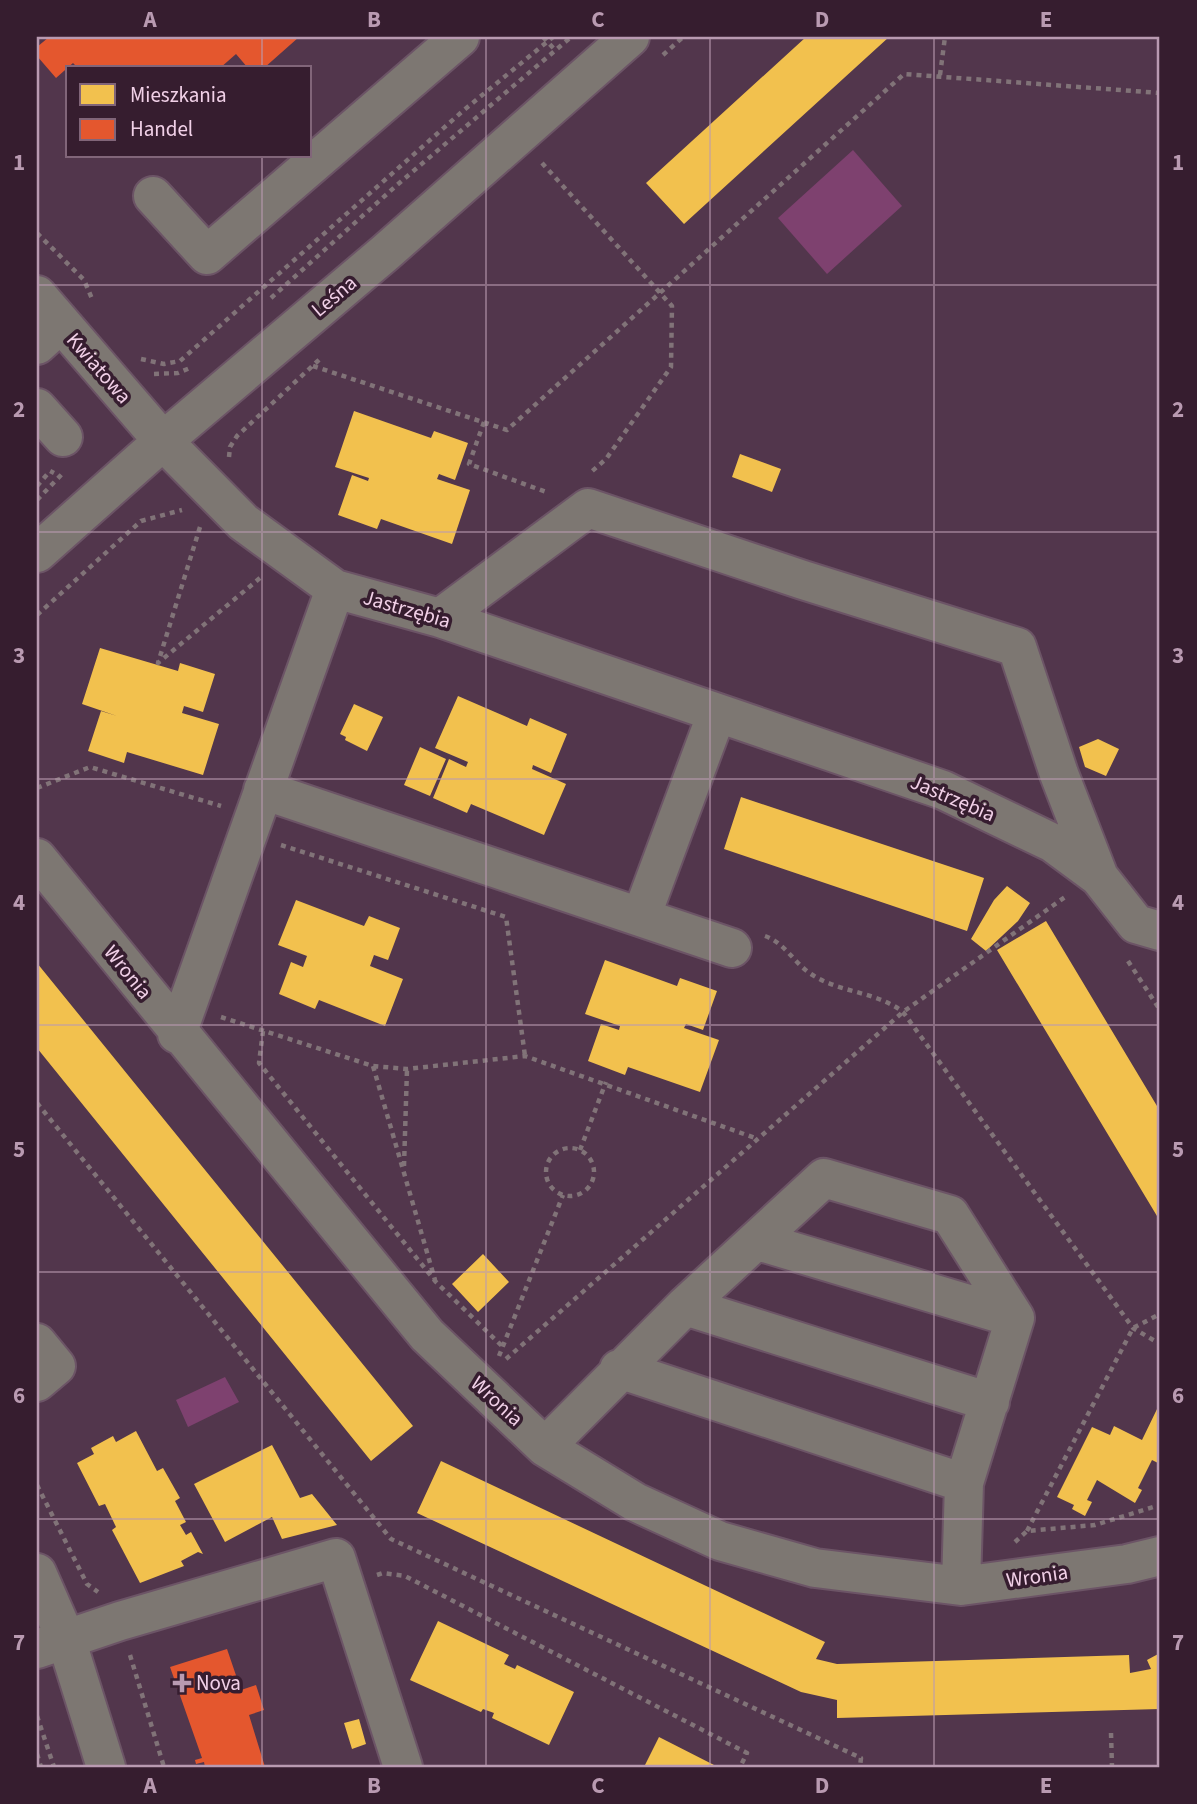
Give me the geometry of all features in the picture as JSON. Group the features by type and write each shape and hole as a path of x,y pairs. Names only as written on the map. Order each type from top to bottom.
{"street":[{"path":"153,196 207,255 460,37"},
{"name":"Leśna","path":"37,553 163,441 386,253 641,50"},
{"name":"Kwiatowa","path":"45,321 120,371 163,441"},
{"path":"37,408 65,452"},
{"name":"Jastrzębia","path":"163,441 200,507 243,522 335,589 440,618 943,790 1053,844 1086,890 1139,936"},
{"path":"440,618 588,508 803,580 1017,647 1059,774 1086,890"},
{"name":"Jastrzębia","path":"177,1034 248,800 335,589"},
{"path":"641,917 717,713"},
{"path":"248,800 641,917 746,941"},
{"name":"Wronia","path":"37,858 177,1034 427,1335 545,1447 635,1502 720,1541 816,1568 961,1571 1127,1564 1160,1556"},
{"path":"1139,936 1160,964"},
{"path":"545,1447 619,1369 824,1178 950,1215 1015,1318 964,1483 961,1571"},
{"path":"758,1241 1015,1318"},
{"path":"685,1306 990,1402"},
{"path":"37,1343 56,1366 37,1382"},
{"path":"619,1369 964,1483"},
{"path":"51,1644 336,1558 403,1767"},
{"path":"37,1573 51,1644 106,1767"}],"path":[{"path":"543,37 555,50"},
{"path":"120,371 139,358 164,363 180,361 464,110 553,37"},
{"path":"269,300 397,185 571,37"},
{"path":"641,50 683,37"},
{"path":"940,75 945,37"},
{"path":"313,366 507,430 904,74 1160,93"},
{"path":"531,173 552,154"},
{"path":"542,163 672,306 671,367 606,459 588,474"},
{"path":"269,570 158,663 200,507 229,463 230,447 237,436 323,357"},
{"path":"120,371 141,371 158,375 177,373 200,361"},
{"path":"484,422 469,464 561,497"},
{"path":"37,500 61,475 65,452"},
{"path":"37,486 50,471 61,475"},
{"path":"37,615 141,521 200,507"},
{"path":"180,513 200,507"},
{"path":"37,788 90,767 248,800"},
{"path":"269,841 506,917 525,1056"},
{"path":"1055,888 1066,896"},
{"path":"563,1195 503,1347 501,1360 902,1012 1066,896 1086,890"},
{"path":"1139,936 1160,1010"},
{"path":"746,941 786,949 810,973 825,982 889,1001 902,1012 1133,1328 1160,1344"},
{"path":"219,1017 373,1066 407,1069 525,1056 606,1082 758,1139"},
{"path":"263,1031 259,1063 436,1282 503,1347"},
{"path":"373,1066 436,1282"},
{"path":"404,1171 407,1069"},
{"path":"580,1150 606,1082"},
{"path":"37,1102 391,1539 861,1758 860,1767"},
{"path":"565,1147 580,1150 591,1160 594,1173 589,1187 577,1195 563,1195 550,1186 545,1171 551,1156 565,1147"},
{"path":"961,1571 1002,1553 1027,1531 1133,1328 1160,1314"},
{"path":"1027,1531 1095,1525 1160,1506"},
{"path":"346,1589 383,1573 405,1576 747,1753 740,1767"},
{"path":"37,1716 54,1767"},
{"path":"1111,1734 1112,1767"},
{"path":"37,1754 41,1767"}],"shaded area":[{"path":"853,150 902,206 827,274 778,218"},
{"path":"225,1377 239,1402 188,1427 176,1400"}],"building: Mieszkania":[{"path":"806,37 889,37 684,224 646,183"},
{"path":"354,411 431,438 434,431 468,443 455,480 439,474 437,479 470,490 452,544 381,519 377,529 338,515 352,475 368,481 369,478 335,467"},
{"path":"740,454 781,469 772,492 732,477"},
{"path":"100,648 178,671 180,663 215,674 203,712 184,706 182,713 219,724 203,775 127,752 124,763 88,751 101,711 117,716 82,704"},
{"path":"458,696 527,726 530,718 567,734 551,773 533,765 532,769 566,784 544,835 471,804 467,813 433,798 449,759 466,767 468,762 435,748"},
{"path":"354,704 383,717 367,751 345,740 346,737 340,734"},
{"path":"1098,739 1119,749 1106,776 1085,767 1079,747"},
{"path":"420,747 446,759 430,796 404,785"},
{"path":"741,797 984,878 967,931 724,849"},
{"path":"1007,886 1030,903 1018,921 986,951 971,939 994,900"},
{"path":"296,900 364,926 369,916 400,928 388,960 374,955 370,966 403,979 385,1026 319,1000 315,1009 279,994 291,962 303,967 307,956 278,945"},
{"path":"1046,921 1160,1111 1160,1221 997,950"},
{"path":"605,960 677,986 680,978 717,991 703,1030 686,1024 684,1028 719,1040 700,1092 628,1067 625,1075 588,1061 601,1024 619,1030 620,1026 585,1014"},
{"path":"37,963 413,1426 371,1461 37,1048"},
{"path":"483,1254 509,1282 478,1312 452,1284"},
{"path":"1158,1407 1160,1464 1152,1460 1138,1488 1142,1490 1135,1503 1097,1480 1087,1500 1092,1502 1085,1516 1072,1509 1074,1505 1057,1497 1092,1427 1110,1435 1114,1426 1142,1440"},
{"path":"136,1431 157,1471 163,1468 180,1498 175,1501 186,1522 180,1525 186,1535 191,1532 203,1554 198,1552 181,1561 184,1566 140,1583 112,1530 116,1527 105,1504 99,1506 77,1463 94,1454 91,1448 113,1436 116,1442"},
{"path":"272,1445 300,1498 312,1494 337,1525 282,1539 272,1517 225,1542 194,1484"},
{"path":"441,1461 825,1642 816,1659 837,1664 1129,1655 1130,1673 1151,1669 1147,1660 1160,1653 1160,1709 837,1718 837,1700 801,1692 417,1513"},
{"path":"438,1621 509,1655 504,1664 515,1669 517,1665 574,1692 549,1745 492,1718 494,1713 483,1709 481,1712 410,1680"},
{"path":"359,1719 366,1744 352,1749 344,1723"},
{"path":"659,1737 714,1765 713,1767 644,1767"}],"building: Handel":[{"path":"49,37 299,37 266,66 246,66 236,54 222,66 76,66 73,63 66,66 56,78 37,56 37,47"},
{"path":"227,1649 241,1690 256,1685 264,1710 249,1715 265,1767 205,1767 204,1762 196,1764 195,1760 202,1758 170,1667"}],"place":[{"name":"Nova","path":"182,1683"}]}
